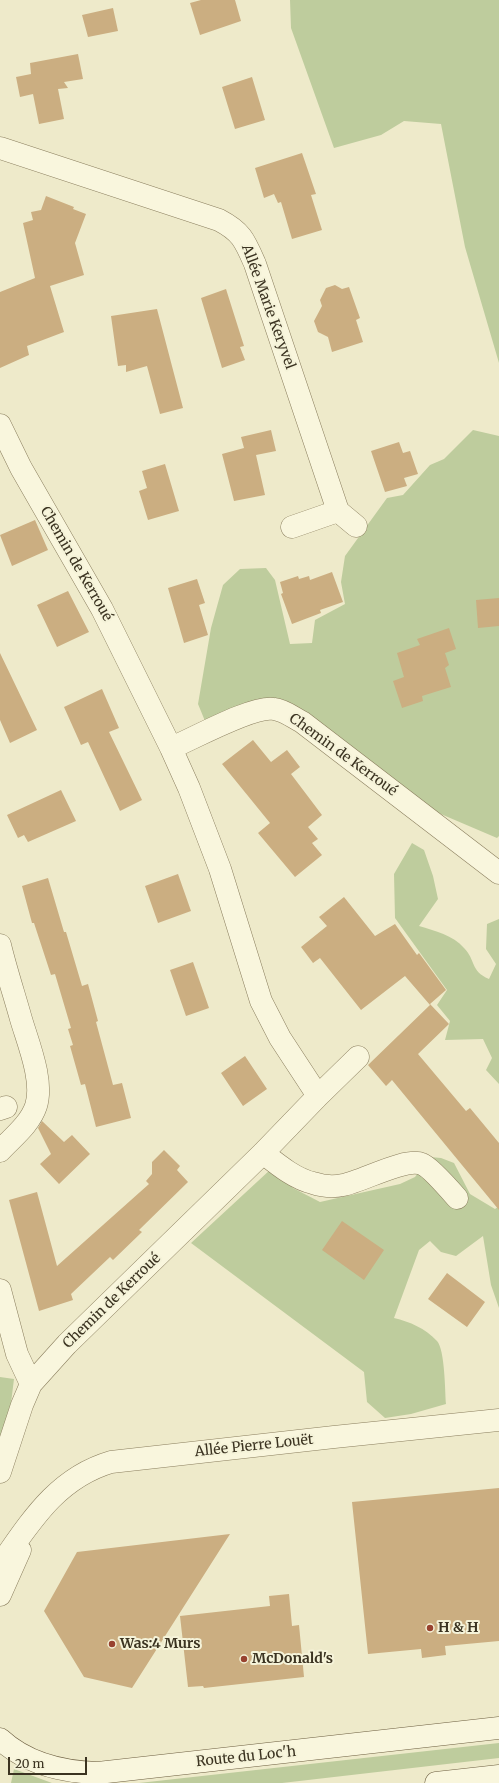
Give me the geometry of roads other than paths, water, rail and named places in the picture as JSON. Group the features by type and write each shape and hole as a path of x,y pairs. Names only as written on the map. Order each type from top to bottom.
{"street":[{"name":"Allée Marie Keryvel","path":"0,148 219,220 233,227 243,237 255,264 338,511"},
{"name":"Chemin de Kerroué","path":"0,425 22,468 106,615 171,748 189,788 220,869 264,1006 287,1051 318,1096"},
{"path":"292,527 338,511 356,526"},
{"name":"Chemin de Kerroué","path":"171,748 245,714 262,709 274,708 282,711 302,722 499,873"},
{"path":"0,1151 27,1123 38,1098 36,1074 2,958"},
{"name":"Chemin de Kerroué","path":"0,1472 22,1405 31,1384 67,1344 263,1153 358,1057"},
{"path":"263,1153 297,1176 312,1183 329,1185 342,1185 362,1180 410,1162 423,1164 457,1198"},
{"path":"0,1290 17,1354 31,1384"},
{"name":"Allée Pierre Louët","path":"0,1565 11,1544 31,1523 56,1492 66,1483 93,1467 111,1462 499,1420"},
{"name":"Allée Pierre Louët","path":"0,1595 11,1544"},
{"name":"Route du Loc'h","path":"0,1739 11,1749 26,1758 39,1763 66,1770 98,1773 499,1728"},
{"path":"436,1783 499,1776"}],"place":[{"name":"H & H","path":"430,1628"},
{"name":"Was:4 Murs","path":"112,1644"},
{"name":"McDonald's","path":"244,1659"}]}
